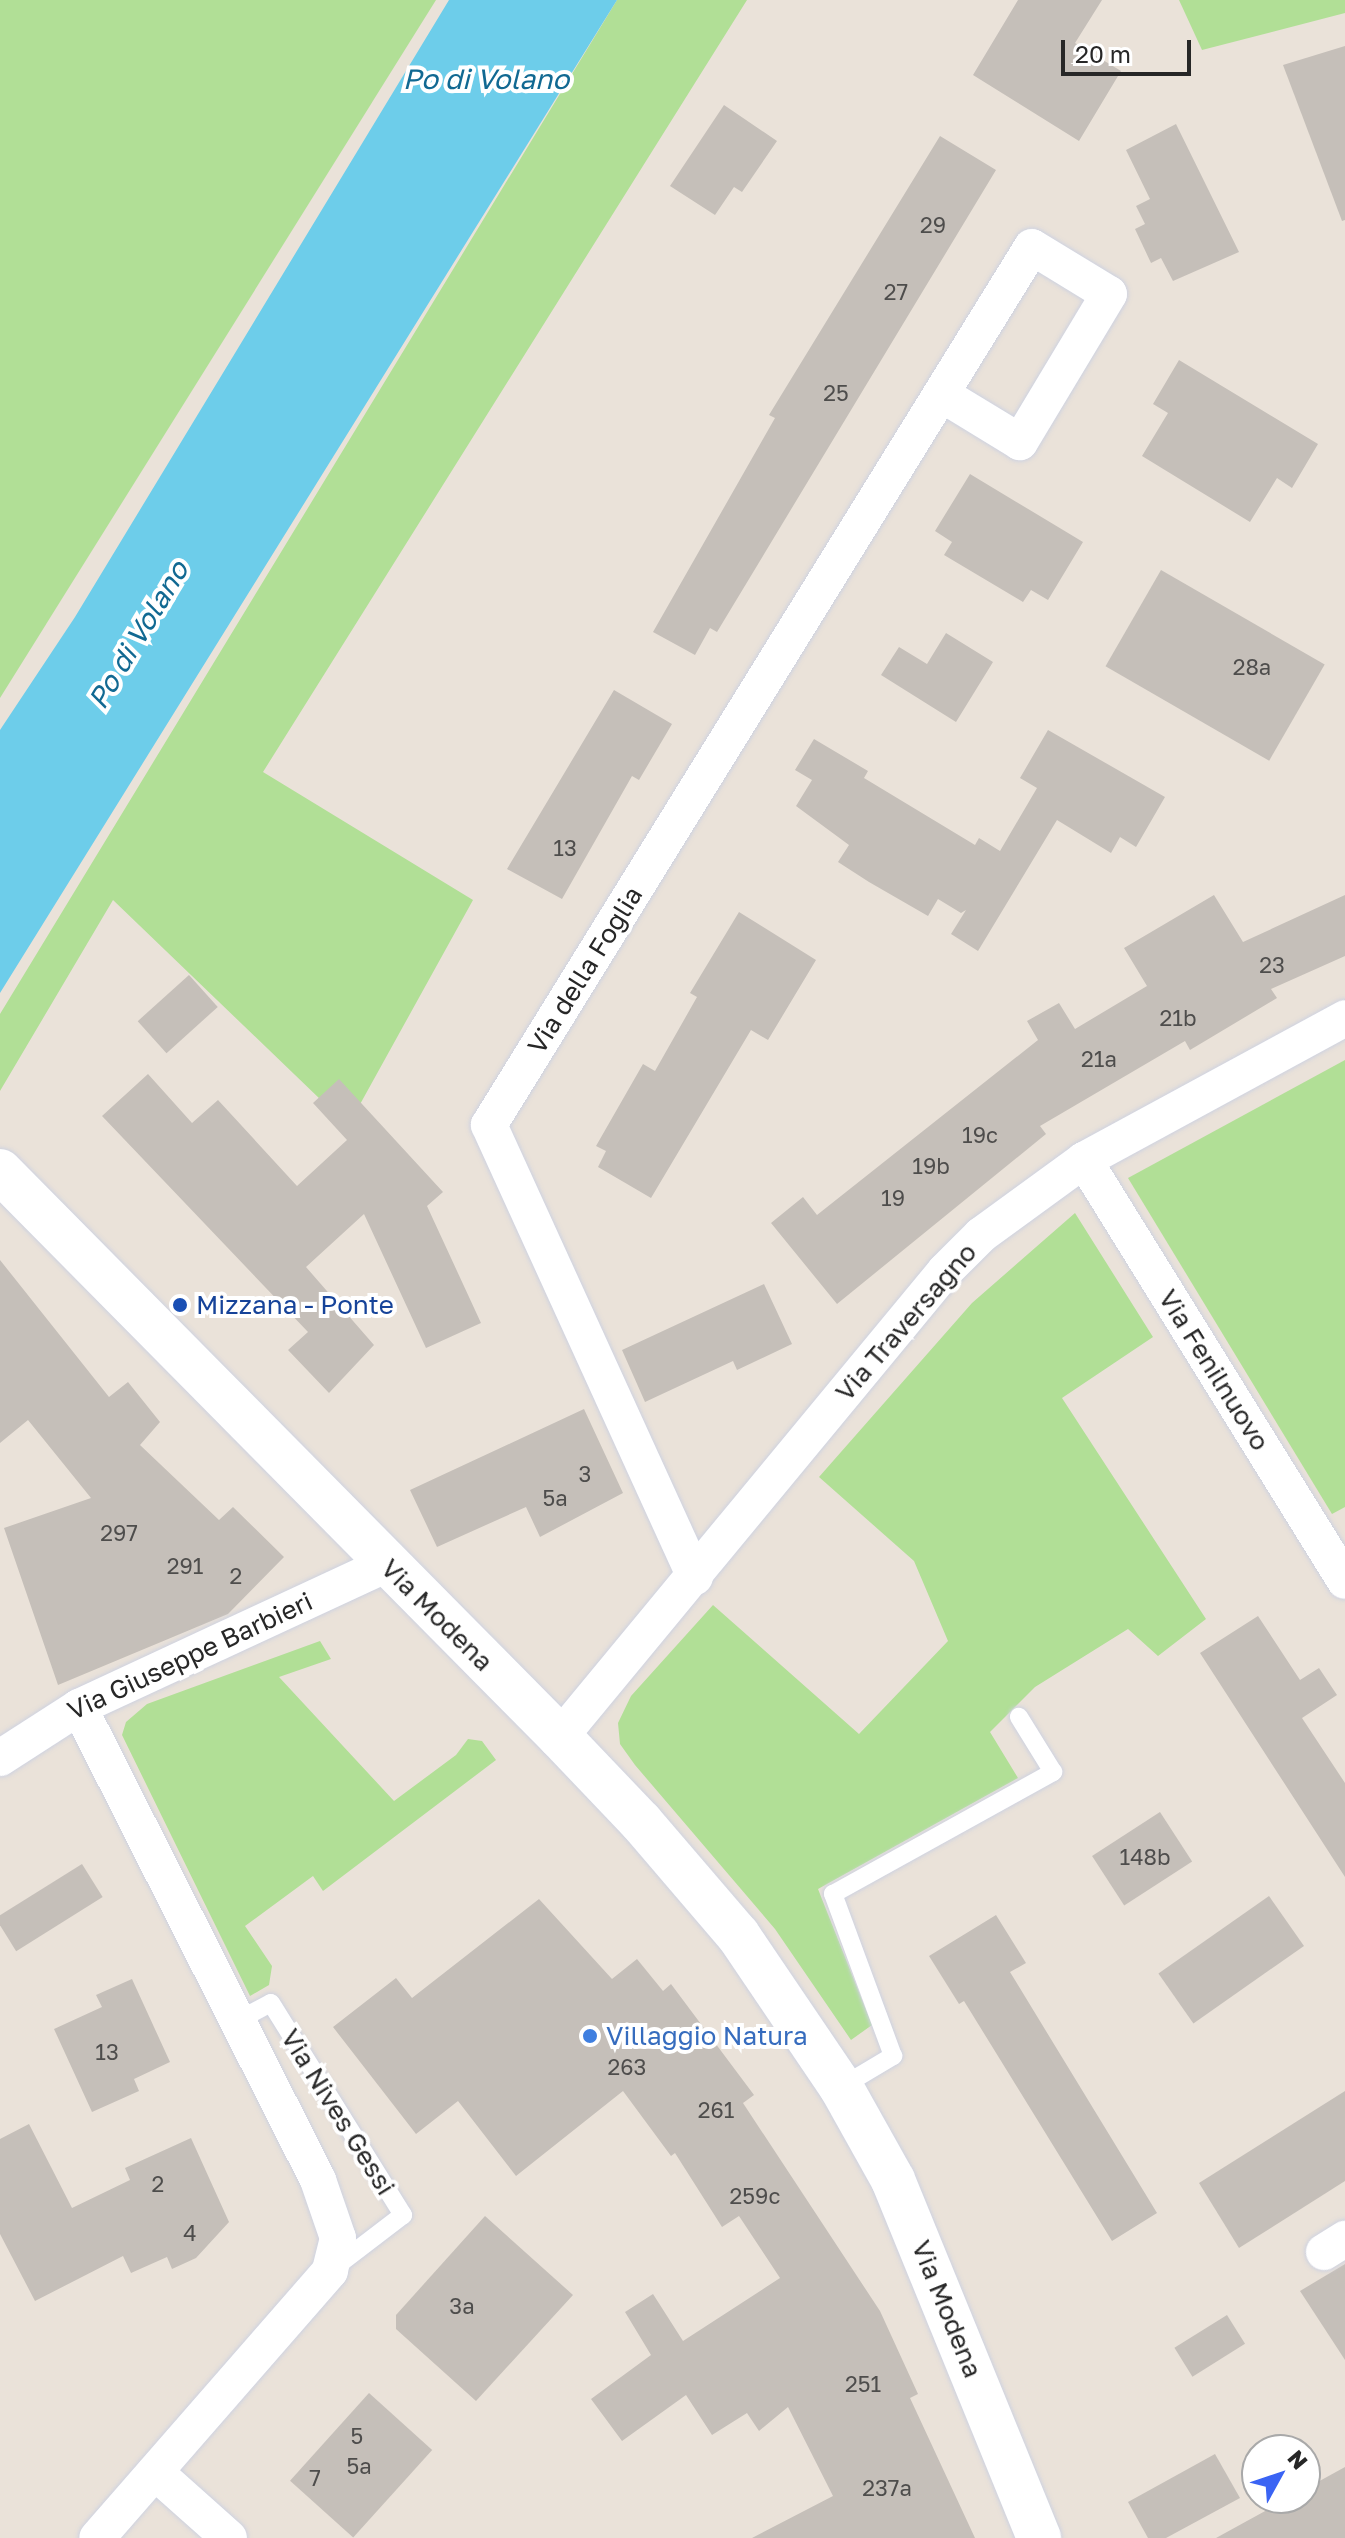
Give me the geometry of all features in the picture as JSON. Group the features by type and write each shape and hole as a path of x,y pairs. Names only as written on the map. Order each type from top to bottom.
{"main road":[{"name":"Via Modena","path":"0,1171 560,1737 703,1892 841,2087 915,2228 1039,2538"}],"street":[{"name":"Via della Foglia","path":"695,1577 489,1125 941,394 1032,247 1109,294 1020,442 941,394"},
{"name":"Via Traversagno","path":"560,1737 945,1271 981,1235 1084,1160 1345,1018"},
{"name":"Via Fenilnuovo","path":"1084,1160 1345,1581"},
{"name":"Via Giuseppe Barbieri","path":"0,1758 79,1707 387,1564"},
{"name":"Via Nives Gessi","path":"79,1707 329,2204 338,2238 330,2271 97,2538"},
{"path":"155,2472 229,2538"}],"lane":[{"path":"841,2087 893,2056 833,1894 1053,1772 1019,1717"},
{"name":"Via Nives Gessi","path":"237,2021 271,2003 403,2215 330,2271"}],"green space":[{"path":"0,0 436,0 0,698"},
{"path":"617,0 747,0 263,772 473,900 348,1126 113,900 0,1091 0,1014"},
{"path":"1179,0 1345,0 1345,13 1202,50"},
{"path":"1345,1060 1345,1507 1332,1514 1128,1178"},
{"path":"1075,1213 1153,1337 1062,1398 1206,1619 1158,1656 1128,1629 1035,1687 990,1732 1018,1778 818,1889 872,2025 851,2040 775,1929 635,1765 620,1744 618,1723 631,1696 713,1605 859,1734 948,1641 914,1561 819,1477 972,1303"},
{"path":"320,1641 331,1659 279,1677 394,1801 456,1755 468,1739 482,1741 496,1760 323,1891 313,1876 245,1926 272,1966 269,1985 250,1996 122,1735 126,1722 147,1704"}],"water":[{"name":"Po di Volano","path":"449,0 617,0 0,993 0,730 75,617"}],"building":[{"path":"1018,0 1102,0 1075,43 1121,71 1079,141 973,75"},
{"path":"1345,46 1345,220 1342,221 1283,65"},
{"path":"724,105 777,141 742,192 734,187 715,215 670,186"},
{"path":"1176,124 1239,252 1173,281 1161,258 1151,263 1135,229 1145,224 1136,206 1150,199 1126,150"},
{"path":"940,136 996,170 717,632 710,628 695,655 653,632 775,418 769,415"},
{"path":"1179,360 1318,444 1292,488 1277,478 1250,522 1142,456 1168,413 1153,404"},
{"path":"970,474 1083,542 1048,600 1031,590 1023,602 944,555 952,542 935,531"},
{"path":"1161,570 1325,664 1269,761 1106,666"},
{"path":"946,633 993,662 956,722 881,675 899,647 927,664"},
{"path":"614,690 672,724 639,780 632,776 562,899 507,869"},
{"path":"1048,730 1165,797 1136,847 1120,837 1111,853 1057,820 978,951 951,934 966,910 961,913 938,899 928,916 869,882 838,862 849,845 796,806 812,780 795,770 814,739 868,771 864,778 975,845 979,838 1000,851 1037,788 1020,778"},
{"path":"1214,895 1243,942 1345,895 1345,956 1271,989 1277,998 1190,1050 1185,1041 1040,1126 1046,1134 837,1304 771,1223 803,1197 817,1215 1038,1040 1027,1021 1059,1003 1075,1029 1147,986 1124,948"},
{"path":"739,912 816,960 768,1040 751,1030 651,1198 598,1167 606,1151 596,1146 643,1064 655,1071 697,997 690,993"},
{"path":"189,975 218,1007 166,1053 138,1021"},
{"path":"148,1074 192,1123 218,1100 297,1186 347,1140 313,1103 339,1079 443,1192 427,1206 481,1323 426,1348 364,1214 306,1267 374,1345 329,1393 288,1350 308,1332 102,1116"},
{"path":"0,1260 109,1397 128,1382 160,1422 140,1445 219,1520 233,1507 284,1557 228,1614 58,1685 4,1528 91,1498 28,1420 0,1443"},
{"path":"764,1284 792,1344 737,1370 733,1361 645,1402 622,1350"},
{"path":"584,1409 623,1493 540,1537 526,1507 437,1547 410,1490"},
{"path":"1258,1616 1300,1680 1319,1668 1337,1695 1302,1718 1345,1783 1345,1877 1200,1653"},
{"path":"1160,1812 1192,1861 1124,1906 1092,1856"},
{"path":"82,1864 103,1897 16,1951 0,1925 0,1915"},
{"path":"1269,1896 1304,1946 1193,2023 1158,1973"},
{"path":"539,1899 612,1979 637,1959 663,1991 671,1984 754,2095 743,2103 880,2311 918,2394 910,2398 975,2538 752,2538 833,2496 788,2407 759,2431 747,2413 712,2435 686,2395 622,2441 591,2399 651,2355 625,2312 653,2294 683,2341 780,2278 739,2216 722,2227 675,2153 671,2156 623,2091 516,2176 458,2101 416,2134 333,2027 396,1978 412,1998"},
{"path":"996,1915 1026,1963 1010,1972 1157,2213 1112,2241 964,2001 959,2004 929,1956"},
{"path":"132,1979 170,2062 134,2079 139,2091 92,2112 54,2029 102,2007 96,1995"},
{"path":"1345,2091 1345,2181 1239,2248 1199,2183"},
{"path":"29,2124 72,2208 130,2180 125,2168 191,2138 229,2222 196,2258 172,2269 167,2257 131,2273 123,2256 35,2301 0,2234 0,2139"},
{"path":"485,2216 573,2295 476,2401 396,2329 396,2315"},
{"path":"1345,2264 1345,2360 1300,2291"},
{"path":"1227,2315 1245,2344 1192,2377 1174,2348"},
{"path":"369,2393 432,2450 353,2538 290,2481"},
{"path":"1215,2454 1240,2498 1166,2538 1148,2538 1128,2502"},
{"path":"1345,2467 1345,2538 1216,2538 1260,2514 1321,2514 1321,2480"}],"place":[{"name":"Mizzana - Ponte","path":"180,1305"},
{"name":"Villaggio Natura","path":"590,2036"}]}
